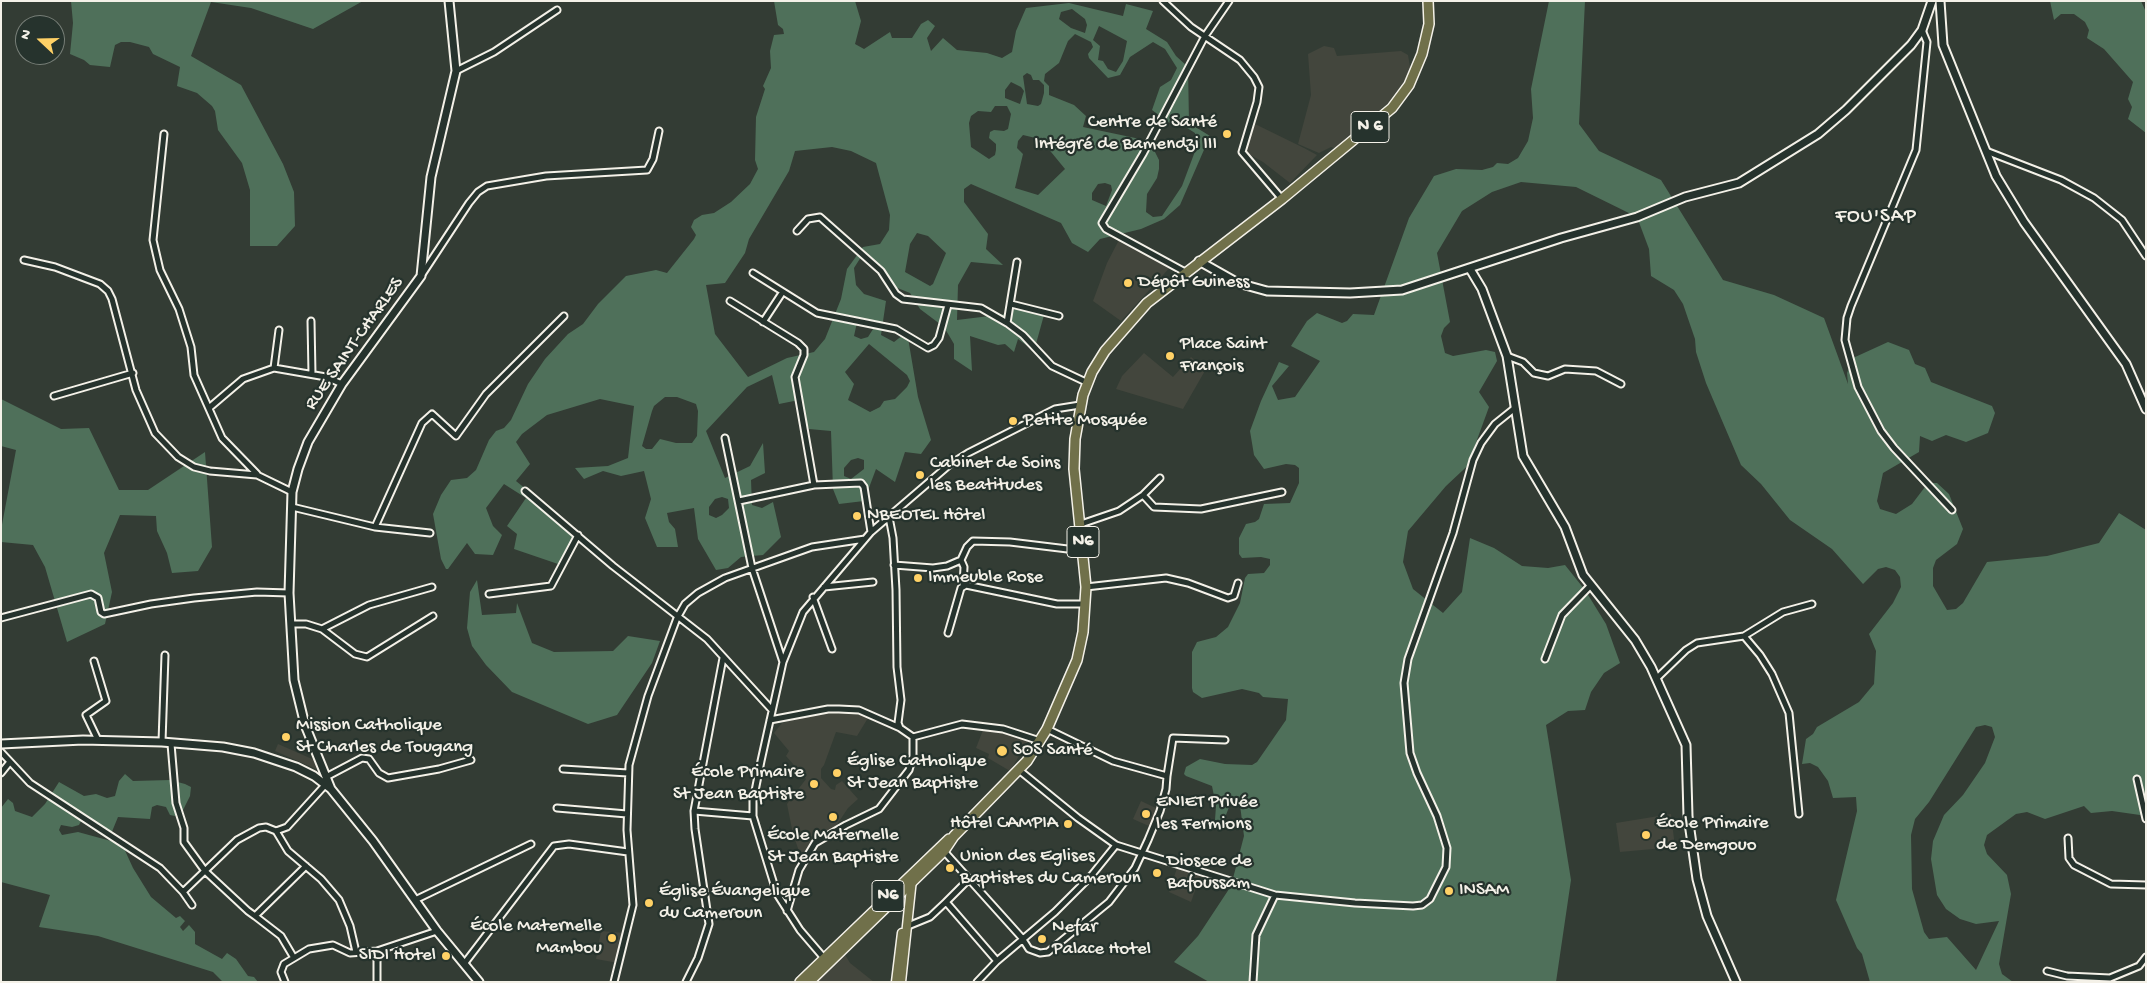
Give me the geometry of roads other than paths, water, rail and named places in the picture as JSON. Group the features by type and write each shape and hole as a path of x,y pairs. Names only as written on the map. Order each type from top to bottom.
{"highway":[{"name":"N 6","path":"1282,199 1398,102 1416,72 1428,34 1430,18 1428,1"},
{"path":"1080,404 1088,383 1113,338 1147,303 1199,261 1282,199"},
{"name":"N6","path":"809,982 827,960 909,881 1019,770 1047,729 1069,679 1083,632 1086,604 1084,551 1074,456 1080,404"},
{"name":"N6","path":"800,982 827,960"}],"main road":[{"path":"901,982 908,926 909,881"},
{"path":"896,982 909,881"}],"street":[{"name":"RUE SAINT-CHARLES","path":"328,783 305,725 294,680 289,593 292,492 308,442 342,384 421,276 431,177 456,71 449,1"},
{"path":"1163,1 1205,36 1240,60 1259,86 1257,102 1242,152 1282,199"},
{"path":"1186,272 1106,229 1102,222 1143,154 1205,36 1229,1"},
{"path":"1199,261 1248,287 1267,291 1299,293 1402,290 1561,238 1637,217 1678,200 1739,183 1755,175 1818,134 1846,110 1905,53 1922,30 1932,1"},
{"path":"1940,1 1943,45 1996,176 2024,222 2126,364 2146,409"},
{"path":"456,71 494,52 558,10"},
{"path":"1922,30 1927,42 1916,150 1851,306 1847,318 1845,340 1858,387 1881,431 1894,448 1952,510"},
{"path":"421,276 469,203 478,192 487,186 546,176 647,170 653,159 659,131"},
{"path":"164,134 154,211 153,240 160,270 179,309 191,346 194,375 222,438 257,475 292,492"},
{"path":"1985,150 2061,180 2094,198 2122,220 2146,256"},
{"path":"797,231 808,219 820,217 882,271 896,294 914,301 981,308 1023,335 1052,366 1088,383"},
{"path":"24,260 56,267 100,284 108,291 112,299 136,390 155,433 178,457 194,466 210,471 257,475"},
{"path":"1007,323 1017,262"},
{"path":"1470,268 1482,289 1507,356 1523,456 1565,527 1583,575 1636,640 1686,745 1688,816 1697,878 1707,916 1736,982"},
{"path":"753,273 782,293 817,313 896,329 928,348 934,345 938,338 948,304"},
{"path":"763,322 782,293"},
{"path":"730,301 798,343 804,349 804,355 795,377 795,383 814,485"},
{"path":"1010,304 1058,316"},
{"path":"375,526 422,423 432,414 456,436 486,394 564,316"},
{"path":"311,321 312,374"},
{"path":"274,368 278,330"},
{"path":"1507,356 1523,362 1534,373 1548,376 1565,369 1596,371 1621,384"},
{"path":"209,408 244,379 274,368 326,376 342,384"},
{"path":"54,396 132,373"},
{"path":"827,960 787,912 767,866 753,816 753,801 783,662 803,612 871,532 949,465 968,452 1056,409 1080,404"},
{"path":"1019,770 1078,818 1116,844 1275,894 1412,906 1422,905 1430,899 1440,883 1446,867 1447,848 1437,816 1416,773 1410,752 1405,701 1408,659 1453,533 1473,460 1481,443 1495,424 1515,408"},
{"path":"725,438 752,568 783,662"},
{"path":"1081,524 1119,511 1142,495 1160,478"},
{"path":"739,500 814,485 862,483 871,532"},
{"path":"525,491 677,618 707,639 772,710"},
{"path":"1142,495 1154,507 1201,509 1282,492"},
{"path":"292,507 375,526 430,533"},
{"path":"889,517 893,538 897,667 900,700 898,723 900,728"},
{"path":"489,594 551,586 578,535"},
{"path":"614,982 632,914 628,852 628,773 648,696 677,618 685,604 698,593 726,578 812,547 865,539"},
{"path":"948,633 963,586 964,567 961,560 966,547 973,541 1010,542 1084,551"},
{"path":"894,565 933,568 947,566 961,560"},
{"path":"1086,587 1166,578 1188,583 1228,598 1234,596 1238,583"},
{"path":"823,587 874,582"},
{"path":"1545,659 1562,614 1591,585"},
{"path":"963,586 1057,604 1086,604"},
{"path":"322,629 369,605 432,587"},
{"path":"1,618 91,594 98,598 101,612 104,614 151,604 194,598 257,592 289,593"},
{"path":"813,598 832,649"},
{"path":"1656,679 1696,643 1744,636 1783,612 1812,604"},
{"path":"292,624 306,624 322,629 355,654 367,658 433,616"},
{"path":"1744,636 1760,655 1772,674 1789,713 1799,814"},
{"path":"162,742 165,655"},
{"path":"686,982 698,958 709,924 694,830 694,811 723,658"},
{"path":"94,661 106,701 86,715 98,740"},
{"path":"770,720 828,709 859,710 900,728 913,737 962,724 1003,729 1040,741"},
{"path":"1047,729 1073,744 1113,761 1153,770 1167,776"},
{"path":"787,912 794,883 806,855 815,843 846,825 874,813 885,804 909,770 914,756 913,737"},
{"path":"942,848 968,880 1022,938 1029,949 1048,952 1061,944 1109,902 1129,875 1142,852 1160,811 1166,789 1174,738 1226,740"},
{"path":"1,744 98,740 162,742 223,747 254,753 296,767 328,783 373,841 437,931 479,982"},
{"path":"170,744 176,803 184,828 184,842 205,871 255,916 281,936 294,958"},
{"path":"1,752 30,783 160,868 183,892 192,905"},
{"path":"183,892 237,840 259,828 276,831 287,827 328,783 362,758 369,760 379,773 388,778 439,769 471,760"},
{"path":"1,773 10,763"},
{"path":"564,769 628,773"},
{"path":"2137,779 2146,819"},
{"path":"557,808 627,814"},
{"path":"694,811 753,816"},
{"path":"276,831 288,851 321,879 338,900 350,926 356,952"},
{"path":"2068,838 2069,858 2074,865 2111,884 2146,885"},
{"path":"415,900 531,844"},
{"path":"464,964 554,846 569,844 628,852"},
{"path":"977,982 1022,938 1067,900 1091,876 1116,844"},
{"path":"255,916 306,866"},
{"path":"908,926 930,917 968,880"},
{"path":"1253,982 1256,935 1275,894"},
{"path":"946,902 997,961"},
{"path":"285,982 281,972 284,964 309,949 332,945 350,953 377,951 437,931"},
{"path":"377,951 377,982"},
{"path":"2047,971 2067,976 2110,978 2138,966 2146,957"}],"place":[{"name":"Centre de Santé Intégré de Bamendzi III","path":"1227,134"},
{"name":"Dépôt Guiness","path":"1128,283"},
{"name":"Place Saint François","path":"1170,356"},
{"name":"Petite Mosquée","path":"1013,421"},
{"name":"Cabinet de Soins les Beatitudes","path":"920,475"},
{"name":"NBEOTEL Hôtel","path":"857,516"},
{"name":"Immeuble Rose","path":"918,578"},
{"name":"Mission Catholique St Charles de Tougang","path":"286,737"},
{"name":"SOS Santé","path":"1002,751"},
{"name":"Église Catholique St Jean Baptiste","path":"837,773"},
{"name":"École Primaire St Jean Baptiste","path":"814,784"},
{"name":"ENIET Privée les Fermions","path":"1146,814"},
{"name":"École Maternelle St Jean Baptiste","path":"833,817"},
{"name":"Hôtel CAMPIA","path":"1068,824"},
{"name":"École Primaire de Demgouo","path":"1646,835"},
{"name":"Union des Eglises Baptistes du Cameroun","path":"950,868"},
{"name":"Diosece de Bafoussam","path":"1157,873"},
{"name":"INSAM","path":"1449,891"},
{"name":"Église Évangelique du Cameroun","path":"649,903"},
{"name":"École Maternelle Mambou","path":"612,938"},
{"name":"Nefar Palace Hotel","path":"1042,939"},
{"name":"SIDI Hotel","path":"446,956"}],"district":[{"name":"FOU'SAP","path":"1876,218"}]}
